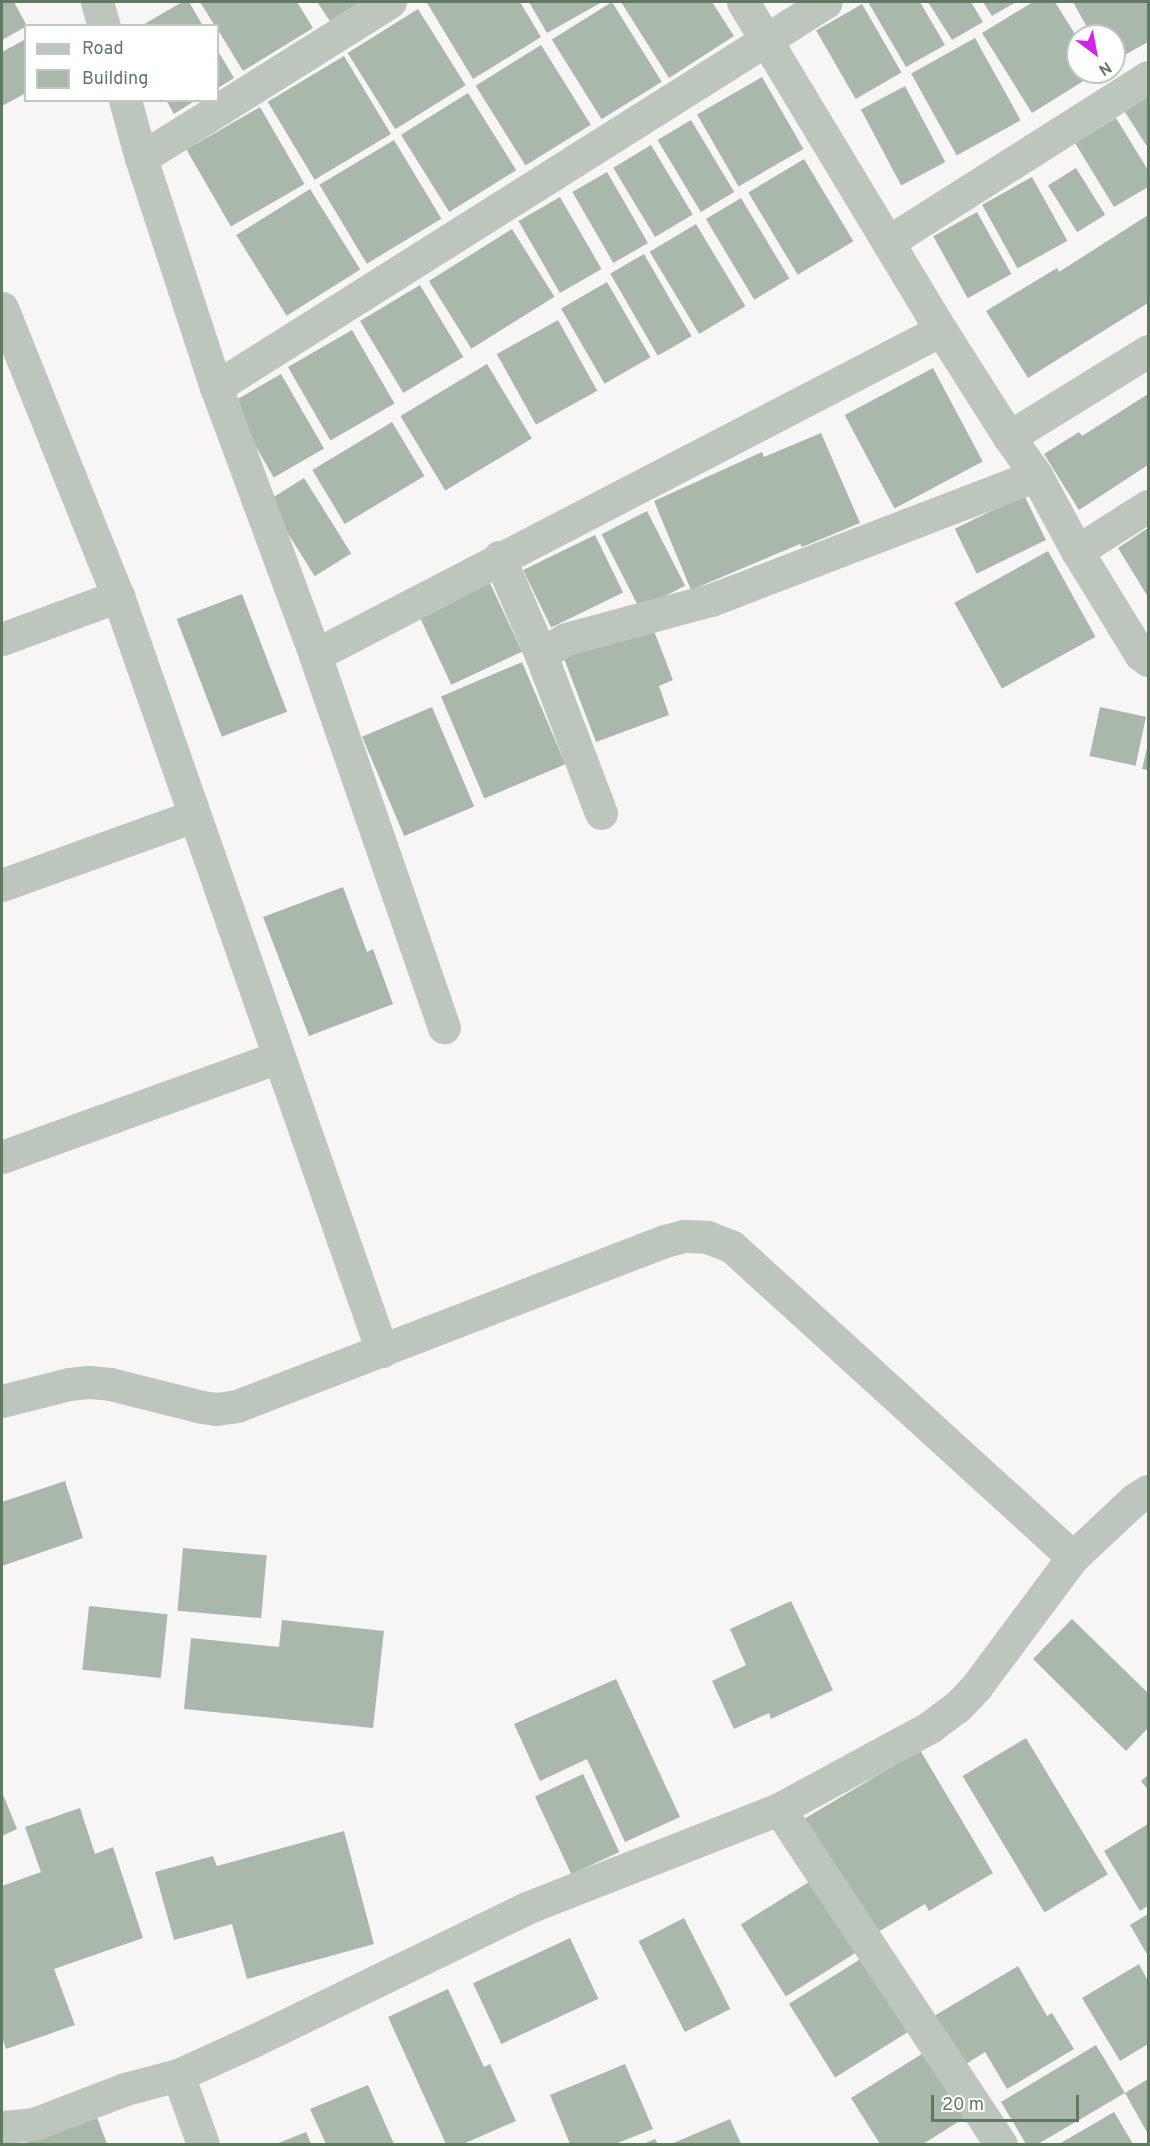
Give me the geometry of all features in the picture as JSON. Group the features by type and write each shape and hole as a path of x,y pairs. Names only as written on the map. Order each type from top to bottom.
{"street":[{"path":"98,2 104,24"},
{"path":"141,158 390,2"},
{"path":"743,2 941,330 1036,475 1077,551 1140,654 1149,660"},
{"path":"216,387 826,2"},
{"path":"888,242 1149,77"},
{"path":"126,102 141,158 216,387 315,655 444,1028"},
{"path":"2,308 15,382 118,596 381,1351"},
{"path":"315,655 499,557 941,330"},
{"path":"1009,437 1149,351"},
{"path":"541,655 566,639 711,600 1036,475"},
{"path":"1077,551 1149,506"},
{"path":"499,557 541,655 601,813"},
{"path":"2,639 118,596"},
{"path":"2,885 194,816"},
{"path":"2,1157 279,1057"},
{"path":"2,1401 69,1384 89,1382 110,1384 216,1409 237,1406 665,1241 684,1236 706,1237 731,1246 1073,1557"},
{"path":"2,2127 34,2124 125,2089 178,2075 530,1907 779,1809 930,1727 957,1707 976,1687 1073,1557 1135,1499 1149,1491"},
{"path":"779,1809 1001,2145"},
{"path":"178,2075 203,2145"}],"building":[{"path":"2,2 14,2 26,24 24,28 2,40"},
{"path":"182,2 189,2 202,24 144,24"},
{"path":"200,2 297,2 313,28 243,71 219,32 219,24 214,24"},
{"path":"317,2 360,2 330,21"},
{"path":"520,2 541,37 473,79 427,3"},
{"path":"529,2 602,2 547,33"},
{"path":"612,2 662,82 602,119 552,40"},
{"path":"621,2 712,2 734,36 669,78"},
{"path":"868,2 920,2 945,45 906,67"},
{"path":"928,2 971,2 983,22 952,40"},
{"path":"983,2 1016,2 992,16"},
{"path":"1033,2 1055,2 1069,24 1066,24 1066,84 1079,84 1032,113 982,33"},
{"path":"1073,2 1148,2 1148,42 1126,54 1126,24 1085,24"},
{"path":"862,4 902,72 856,99 816,30"},
{"path":"418,9 466,85 395,129 348,53"},
{"path":"975,38 1021,120 957,156 911,73"},
{"path":"24,40 24,94 2,106 2,52"},
{"path":"541,45 591,125 526,166 476,86"},
{"path":"219,53 234,78 219,87"},
{"path":"344,56 391,134 315,180 268,102"},
{"path":"762,77 804,149 739,186 697,114"},
{"path":"905,86 945,162 901,185 861,109"},
{"path":"1148,92 1148,148 1123,109"},
{"path":"468,93 516,170 449,212 401,135"},
{"path":"167,102 193,102 174,114"},
{"path":"260,107 304,184 231,227 186,150"},
{"path":"1116,118 1148,170 1148,187 1114,207 1075,143"},
{"path":"691,120 734,192 701,212 658,140"},
{"path":"394,140 441,219 367,264 319,185"},
{"path":"651,145 693,214 655,237 613,168"},
{"path":"804,159 853,241 798,275 748,192"},
{"path":"1076,168 1105,215 1077,232 1048,185"},
{"path":"607,172 648,243 613,263 572,192"},
{"path":"1032,177 1067,241 1018,268 982,205"},
{"path":"310,189 360,270 287,316 236,235"},
{"path":"560,197 602,269 560,293 518,221"},
{"path":"741,198 789,279 754,300 706,219"},
{"path":"977,212 1011,274 968,298 933,236"},
{"path":"1148,215 1148,303 1028,378 986,311 1057,268 1059,272"},
{"path":"696,224 745,306 699,334 650,252"},
{"path":"512,229 554,297 471,349 429,281"},
{"path":"644,254 692,336 658,356 610,274"},
{"path":"607,282 650,357 605,384 561,308"},
{"path":"420,285 463,357 403,393 360,321"},
{"path":"558,320 597,391 536,425 497,354"},
{"path":"352,330 395,404 330,441 288,367"},
{"path":"487,364 532,439 445,491 400,416"},
{"path":"933,368 983,462 894,509 845,415"},
{"path":"281,374 324,448 274,477 231,403"},
{"path":"1148,394 1148,465 1079,510 1044,454 1079,432 1082,436"},
{"path":"392,422 424,476 345,524 312,470"},
{"path":"821,433 860,523 802,547 800,544 691,590 654,501 762,452 764,457"},
{"path":"304,478 351,553 315,576 268,501"},
{"path":"1024,495 1046,540 977,574 955,529"},
{"path":"647,511 685,586 640,609 602,534"},
{"path":"1148,528 1148,597 1118,548"},
{"path":"595,535 623,593 551,628 523,570"},
{"path":"1048,551 1096,637 1002,689 954,603"},
{"path":"489,581 522,652 451,685 418,614"},
{"path":"242,594 287,712 222,737 177,619"},
{"path":"651,623 673,680 659,686 669,715 596,742 563,656"},
{"path":"522,662 565,764 484,799 441,696"},
{"path":"432,707 474,806 404,836 362,737"},
{"path":"1100,707 1146,717 1136,766 1090,756"},
{"path":"1148,744 1148,770 1142,769"},
{"path":"343,887 367,952 373,949 393,1004 309,1036 263,917"},
{"path":"65,1481 83,1538 2,1566 2,1502"},
{"path":"183,1548 267,1555 261,1618 178,1611"},
{"path":"791,1601 833,1690 771,1719 769,1713 734,1729 712,1681 746,1665 730,1629"},
{"path":"89,1606 168,1614 161,1678 82,1670"},
{"path":"1072,1619 1148,1693 1148,1728 1126,1751 1033,1659"},
{"path":"282,1620 384,1631 373,1728 184,1709 191,1638 279,1647"},
{"path":"616,1679 680,1817 625,1842 587,1759 540,1781 514,1724"},
{"path":"1026,1738 1108,1874 1044,1912 963,1776"},
{"path":"920,1750 993,1873 929,1911 925,1904 873,1935 804,1819"},
{"path":"583,1774 619,1852 571,1874 535,1796"},
{"path":"1148,1775 1148,1790 1141,1781"},
{"path":"2,1792 17,1829 2,1836"},
{"path":"80,1808 95,1854 113,1847 143,1938 54,1969 75,2025 6,2049 2,2037 2,1886 41,1872 25,1827"},
{"path":"1148,1824 1148,1906 1140,1911 1104,1851"},
{"path":"344,1831 374,1944 247,1979 232,1924 174,1940 155,1872 213,1856 217,1866"},
{"path":"812,1880 857,1952 786,1997 741,1925"},
{"path":"1148,1914 1148,1956 1130,1925"},
{"path":"684,1918 730,2009 685,2032 639,1941"},
{"path":"570,1938 598,1999 501,2044 473,1983"},
{"path":"867,1955 913,2029 835,2078 789,2004"},
{"path":"1139,1964 1148,1981 1148,2044 1120,2061 1082,1998"},
{"path":"1018,1966 1047,2016 1052,2013 1074,2049 1007,2089 985,2052 963,2066 934,2016"},
{"path":"448,1989 484,2067 490,2064 516,2121 463,2144 446,2144 388,2017"},
{"path":"1096,2045 1125,2093 1038,2144 1026,2144 1001,2102"},
{"path":"925,2052 966,2117 923,2144 880,2144 851,2098"},
{"path":"625,2064 653,2129 615,2144 570,2144 550,2095"},
{"path":"1148,2079 1148,2134 1125,2093"},
{"path":"368,2085 394,2144 326,2144 310,2109"},
{"path":"1114,2112 1133,2144 1059,2144"},
{"path":"97,2117 107,2144 22,2144"},
{"path":"730,2119 741,2144 671,2144"},
{"path":"306,2132 311,2144 276,2144"},
{"path":"655,2139 658,2144 643,2144"}]}
